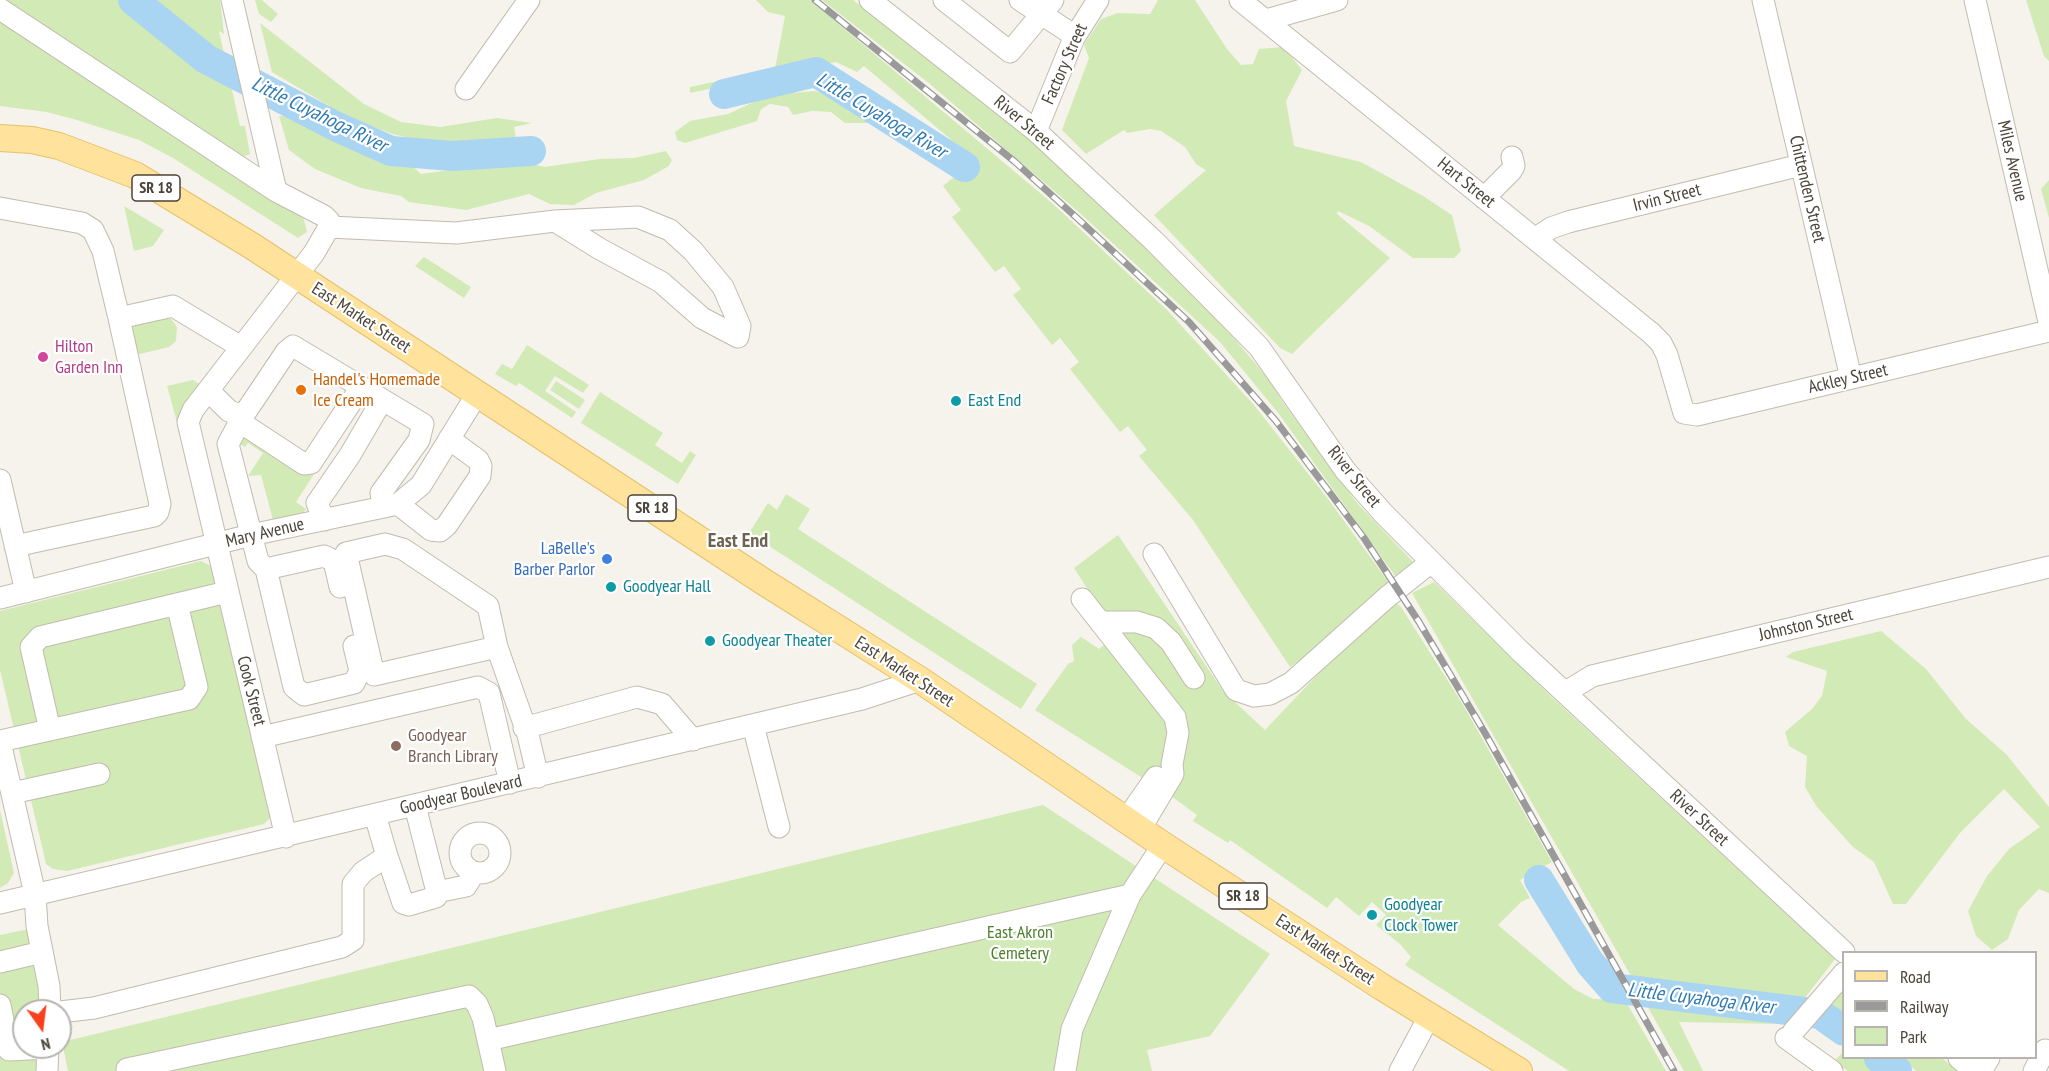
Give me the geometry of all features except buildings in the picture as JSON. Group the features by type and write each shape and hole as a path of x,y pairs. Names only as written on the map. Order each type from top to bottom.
{"main road":[{"name":"East Market Street","path":"0,138 32,140 59,146 135,175 252,246 920,681 1163,844 1519,1071"}],"street":[{"path":"232,0 276,191"},
{"path":"466,89 529,0"},
{"name":"River Street","path":"870,0 1036,131 1154,241 1259,347 1345,470 1431,562 1604,731 1843,951"},
{"path":"945,0 1010,52 1048,8"},
{"path":"1020,0 1048,8 1075,36"},
{"name":"Factory Street","path":"1036,131 1075,36 1098,0"},
{"name":"Hart Street","path":"1240,0 1651,333 1664,349 1673,378"},
{"path":"1266,20 1337,0"},
{"name":"Chittenden Street","path":"1763,0 1851,378"},
{"name":"Miles Avenue","path":"1975,0 2049,322"},
{"path":"0,9 276,191 324,216 329,221 329,227 456,233 555,221 638,217 670,230 693,251 723,287 740,326 738,336 702,318 661,282 600,249 555,221"},
{"path":"1484,198 1511,171 1514,166 1512,157"},
{"name":"Irvin Street","path":"1536,238 1568,222 1801,165"},
{"path":"0,208 82,223 93,230 103,251 160,504 154,516 15,546"},
{"name":"Cook Street","path":"286,837 188,422 241,347 314,253 329,227"},
{"path":"119,318 173,306 241,347"},
{"name":"Ackley Street","path":"1673,378 1684,413 1697,415 2049,331"},
{"path":"266,569 324,556 334,561 360,671 354,683 304,695 294,687 266,569 258,561 228,444 241,419 286,352 293,346 423,424 419,440 381,493 391,505 431,530 440,531 447,525 480,476 481,466 478,460 449,439"},
{"path":"209,391 229,411 304,464 311,463 361,387"},
{"name":"Mary Avenue","path":"0,598 251,535 391,505 421,485 477,394"},
{"path":"324,520 317,503 350,455 382,400"},
{"path":"0,480 26,592"},
{"path":"497,647 374,675 346,553 385,544 403,549 488,606 497,647 538,777"},
{"path":"1154,554 1236,690 1254,696 1270,694 1291,683 1386,598 1431,562"},
{"name":"Johnston Street","path":"1566,692 1592,676 2049,567"},
{"path":"50,730 31,647 40,637 227,592"},
{"path":"1082,599 1175,717 1178,733 1172,764 1162,769 1133,824"},
{"path":"50,999 35,894 0,742 189,699 197,687 177,604"},
{"path":"1100,621 1137,622 1156,628 1171,642 1194,678"},
{"name":"Goodyear Boulevard","path":"0,903 693,740 862,699 920,681"},
{"path":"262,737 478,687 489,693 510,783"},
{"path":"524,728 637,697 662,704 693,740"},
{"path":"753,725 779,827"},
{"path":"12,793 99,774"},
{"path":"415,806 437,892"},
{"path":"375,815 403,903 409,905 432,899 437,892 466,886 474,873"},
{"path":"1065,1071 1072,1029 1130,895 1163,844"},
{"path":"72,1011 94,1008 342,947 353,940 353,884 363,872 387,856"},
{"path":"488,1040 1130,895"},
{"path":"0,962 42,952"},
{"path":"1832,1071 1789,1035 1841,975"},
{"path":"127,1069 469,996 477,1004 483,1018 495,1071"},
{"path":"0,1005 9,1050 12,1050"},
{"path":"1400,1071 1430,1015"},
{"path":"2034,1071 2045,1050 2049,1052"},
{"path":"1960,1059 1974,1071"}],"green space":[{"path":"4,0 220,0 224,34 219,31 240,126 245,126 250,154 245,156 238,154"},
{"path":"255,0 262,0 278,14 271,22 259,14"},
{"path":"756,0 810,0 1052,203 1167,310 1254,405 1328,499 1392,587 1314,651 1290,667 1193,520 1139,456 1147,450 1128,426 1120,432 1070,369 1079,362 1060,338 1052,345 1013,295 1021,289 1004,266 995,272 952,217 961,210 943,186 975,160 864,66 857,72 836,62 690,93 690,87 775,69 785,16 768,12"},
{"path":"822,0 853,0 1010,119 1203,301 1269,380 1357,503 1415,564 1398,580 1279,414 1220,342 1082,215 930,84"},
{"path":"1158,0 1195,0 1227,49 1241,65 1253,64 1259,49 1284,47 1302,70 1286,101 1294,146 1361,162 1423,196 1452,215 1461,251 1454,258 1413,258 1369,226 1338,211 1337,214 1390,258 1292,354 1280,348 1154,215 1206,170 1196,164 1185,147 1161,131 1150,129 1127,133 1124,130 1086,154 1062,130 1089,58 1084,45 1101,19 1118,13 1150,14"},
{"path":"2026,0 2049,0 2049,61 2044,56"},
{"path":"0,22 303,216 307,232 298,238 173,158 139,140 47,112 0,106"},
{"path":"260,23 364,104 401,122 440,127 497,118 532,123 514,127 516,139 436,143 396,135 351,119 272,72"},
{"path":"815,91 864,106 876,123 845,123 831,112 812,111 793,115 788,107 770,104 761,109 757,121 685,143 677,140 675,132 690,121 728,114 769,95"},
{"path":"279,116 300,116 344,142 374,155 407,161 421,174 518,161 545,167 599,159 634,158 666,151 672,160 669,166 644,180 596,193 574,205 550,204 529,194 466,210 409,202 401,196 361,188 315,169 289,150"},
{"path":"2049,180 2049,218 2041,189"},
{"path":"124,206 164,230 153,246 134,251"},
{"path":"424,257 471,287 464,298 415,266"},
{"path":"165,318 171,319 177,327 176,341 169,347 140,354 136,352 132,326"},
{"path":"527,345 589,385 583,393 555,376 545,391 576,412 572,418 519,383 516,386 495,374 502,364 512,369"},
{"path":"193,380 201,385 177,422 167,386"},
{"path":"556,381 585,400 579,409 550,390"},
{"path":"600,392 663,433 655,445 682,463 690,451 696,455 678,484 581,423"},
{"path":"246,435 318,468 296,502 306,509 301,517 273,520 261,475 248,476 263,453 248,443 245,447 240,444"},
{"path":"786,494 810,509 798,529 1037,684 1021,709 749,533 768,503 777,510"},
{"path":"1118,535 1223,691 1265,730 1354,636 1395,602 1401,607 1462,703 1552,862 1520,880 1530,898 1521,902 1498,925 1574,989 1593,999 1625,1000 1666,1071 1569,1071 1405,965 1411,957 1400,944 1376,925 1386,915 1372,902 1359,916 1336,897 1327,908 1230,840 1228,843 1193,821 1197,815 1171,796 1035,710 1068,664 1074,661 1072,645 1081,637 1099,649 1117,635 1074,568"},
{"path":"201,561 211,566 270,805 270,818 264,824 67,871 53,869 46,864 0,670 0,611"},
{"path":"1434,582 1544,690 1835,959 1801,1003 1635,983 1412,593"},
{"path":"1881,631 1926,669 1966,719 2006,754 2049,807 2049,893 2039,889 2019,910 2008,939 1992,950 1976,936 1968,911 1987,876 2009,849 2040,827 2004,789 1960,833 1906,904 1893,904 1874,862 1853,847 1817,807 1805,787 1807,756 1789,746 1785,732 1812,709 1822,696 1827,671 1786,657 1793,652"},
{"name":"East Akron Cemetery","path":"1043,805 1270,954 1210,1036 1147,1050 1152,1071 68,1071 66,1059 72,1059 72,1040"},
{"path":"0,810 14,873 8,883 0,888"},
{"path":"29,929 52,947 58,999 12,999 12,1059 58,1059 58,1071 0,1071 0,935"},
{"path":"1842,986 1842,1016 1826,1005"},
{"path":"1646,1004 1735,1007 1778,1016 1791,1015 1781,1024 1679,1022 1703,1071 1684,1071"},
{"path":"1842,1053 1842,1059 1866,1059 1881,1071 1848,1071 1834,1061"},
{"path":"1899,1059 1943,1059 1957,1071 1917,1071"}],"waterway":[{"name":"Little Cuyahoga River","path":"133,0 206,59 337,127 391,151 452,156 531,151"},
{"name":"Little Cuyahoga River","path":"724,94 816,72 965,167"},
{"name":"Little Cuyahoga River","path":"1539,880 1590,963 1612,988 1820,1014 1842,1030"},
{"name":"Little Cuyahoga River","path":"1880,1059 1897,1071"}],"railway":[{"path":"815,0 1014,161 1077,218 1189,322 1276,421 1364,538 1419,622 1485,733 1674,1071"}],"place":[{"name":"Hilton Garden Inn","path":"43,357"},
{"name":"Handel's Homemade Ice Cream","path":"301,390"},
{"name":"East End","path":"956,401"},
{"name":"LaBelle's Barber Parlor","path":"607,559"},
{"name":"Goodyear Hall","path":"611,587"},
{"name":"Goodyear Theater","path":"710,641"},
{"name":"Goodyear Branch Library","path":"396,746"},
{"name":"Goodyear Clock Tower","path":"1372,915"}],"district":[{"name":"East End","path":"738,541"}]}
